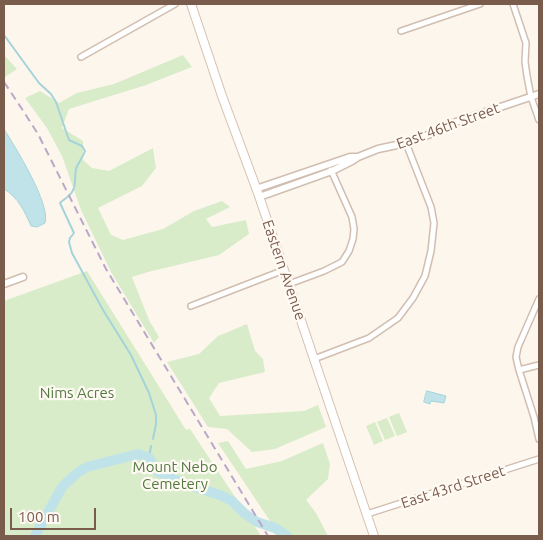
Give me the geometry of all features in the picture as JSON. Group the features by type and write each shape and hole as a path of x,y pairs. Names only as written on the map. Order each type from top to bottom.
{"main road":[{"name":"Eastern Avenue","path":"191,4 222,96 258,193 374,536"}],"street":[{"path":"81,57 175,4"},
{"path":"400,31 480,4"},
{"path":"513,4 526,43 526,69 531,97 539,120"},
{"name":"East 46th Street","path":"258,193 331,168 350,157 406,143 456,122 539,94"},
{"path":"314,359 368,338 398,318 413,298 425,276 431,251 434,223 431,207 406,143"},
{"path":"289,284 342,262 349,251 354,229 352,217 331,168"},
{"path":"191,306 284,270"},
{"path":"4,284 23,278"},
{"path":"539,298 518,347 516,357 539,439"},
{"path":"519,370 539,365"},
{"name":"East 43rd Street","path":"367,514 539,459"}],"green space":[{"path":"4,55 17,69 5,77 4,75"},
{"path":"183,55 192,67 146,85 69,109 62,128 83,141 83,160 92,168 109,171 153,148 156,168 142,186 98,208 111,235 123,240 163,229 194,211 222,201 230,207 206,219 212,227 246,220 249,234 219,255 132,277 149,320 159,337 154,343 111,272 81,210 62,156 47,128 25,98 40,91 59,103 77,93 114,84"},
{"name":"Nims Acres","path":"87,271 186,430 190,429 261,536 4,536 4,301"},
{"path":"247,324 255,351 263,359 265,372 219,383 209,398 220,416 304,411 318,405 326,427 275,449 252,452 227,429 208,427 167,362 199,354 218,336"},
{"path":"399,413 407,432 397,436 389,417"},
{"path":"387,418 395,436 385,440 377,422"},
{"path":"375,422 383,441 374,445 366,426"},
{"path":"228,441 246,469 282,461 323,443 330,464 328,479 306,500 316,513 328,536 280,536 218,443"}],"water":[{"path":"4,129 31,176 43,203 45,223 37,227 31,226 24,210 9,192 4,189"},
{"path":"427,391 446,396 444,403 431,401 430,404 424,402"}],"waterway":[{"path":"4,35 39,83 51,94 56,102 69,140 82,146 85,151 76,169 74,189 60,203 74,233 69,242 72,253 103,310 131,355 149,393 156,415 153,439"},
{"path":"149,458 151,446"},
{"path":"35,536 62,487 77,473 87,467 138,454 149,458 158,472 188,485 220,495 232,501 257,522 275,528 287,536"}],"railway":[{"path":"4,82 38,134 106,269 268,536"}],"park label":[{"name":"Mount Nebo Cemetery","path":"175,476"}]}
